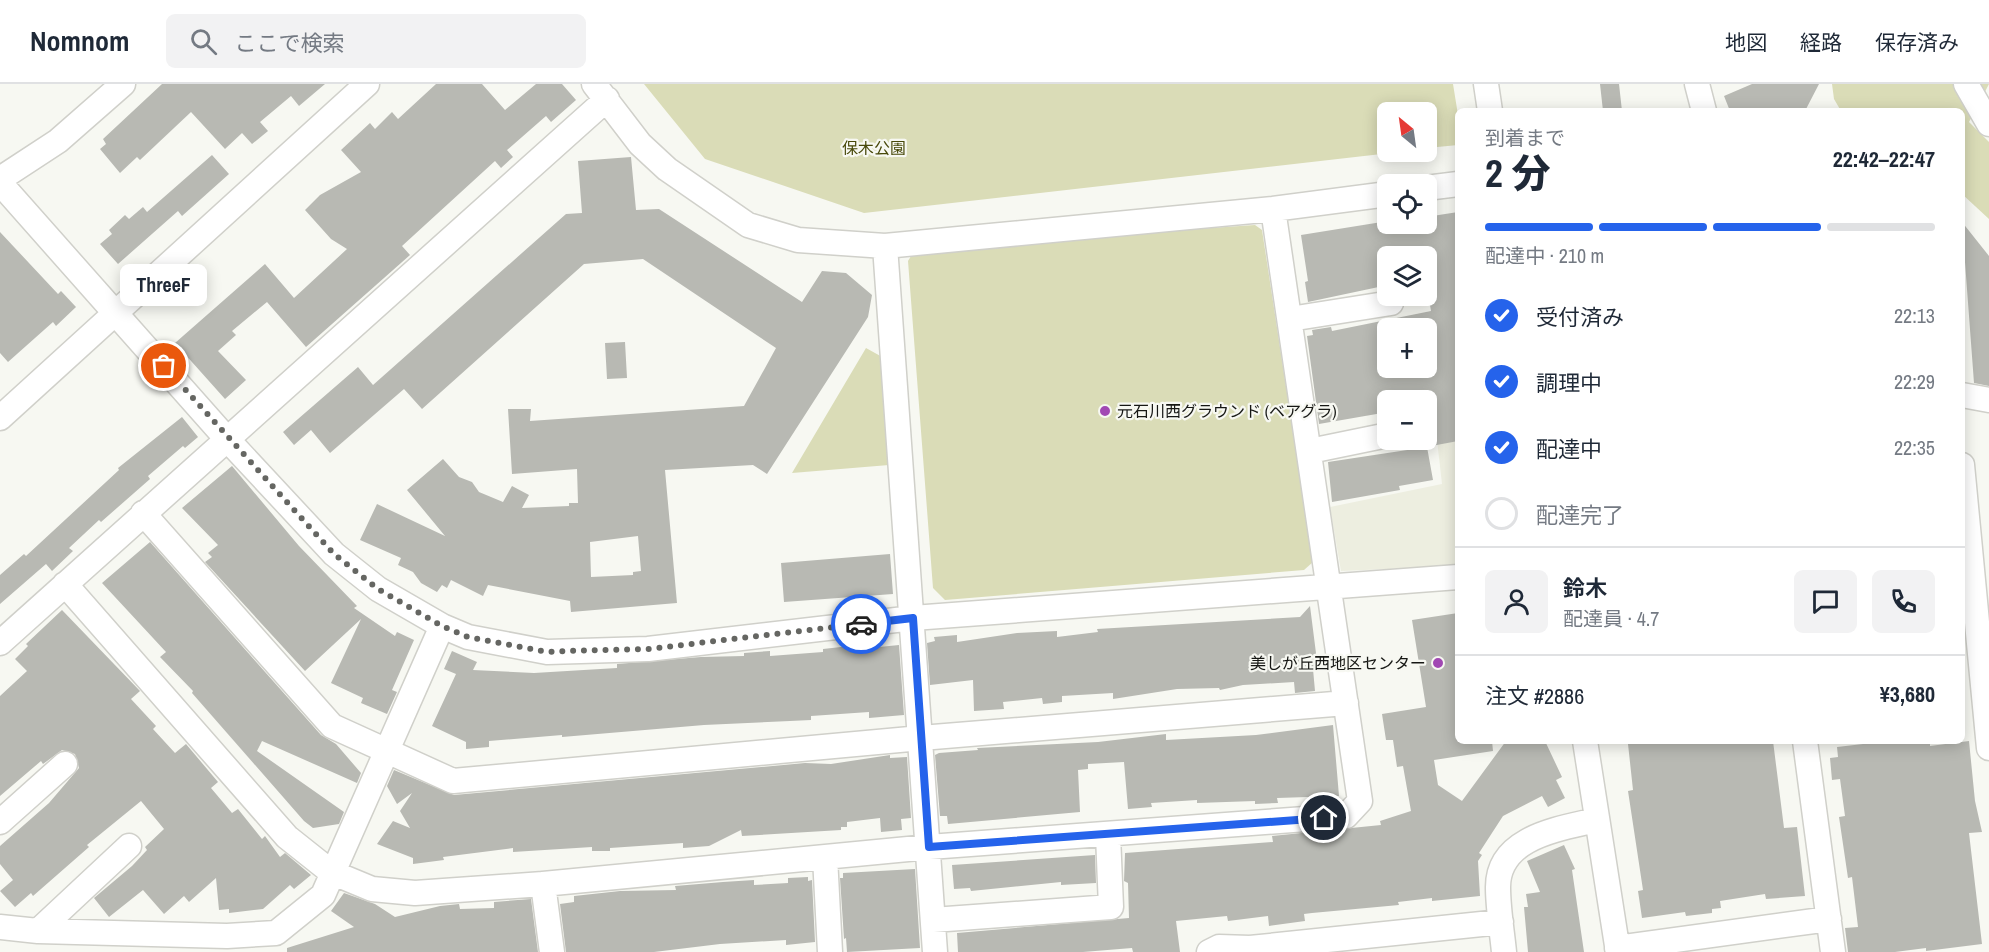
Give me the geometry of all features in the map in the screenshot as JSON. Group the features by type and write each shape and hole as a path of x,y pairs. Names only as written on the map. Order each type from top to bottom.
{"street":[{"path":"123,84 58,141 0,181 226,438 334,554 378,589 442,626 468,637 547,652 648,649 913,618 1455,577"},
{"path":"0,418 367,84"},
{"path":"1486,84 1490,108"},
{"path":"1697,84 1703,108"},
{"path":"1966,84 1989,124"},
{"path":"0,643 226,438 600,91 640,144 667,169 748,225 798,240 885,246 1273,209 1377,195"},
{"path":"1437,187 1455,184"},
{"path":"65,584 287,837 331,872 372,889 415,893 543,884 929,847 1346,816 1360,801 1273,209"},
{"path":"885,246 935,952"},
{"path":"1290,319 1378,311"},
{"path":"1965,395 1989,400"},
{"path":"1310,451 1377,437"},
{"path":"143,513 332,726 453,781 921,738 1346,703"},
{"path":"1965,532 1971,665 1989,748"},
{"path":"0,927 38,930 117,942 276,933 322,895 384,751 442,626"},
{"path":"1585,744 1618,950 1829,919"},
{"path":"1805,744 1833,952"},
{"path":"0,822 65,765"},
{"path":"1504,952 1498,886 1502,867 1515,848 1543,833 1596,820"},
{"path":"933,920 1111,907 1108,835"},
{"path":"38,930 129,846"},
{"path":"825,857 830,952"},
{"path":"543,884 552,952"},
{"path":"1209,952 1218,947 1251,950 1383,944 1501,922"}],"shaded area":[{"path":"1455,357 1455,566 1341,571 1330,507 1442,484 1437,415"}],"green space":[{"name":"保木公園","path":"644,84 1453,84 1457,108 1455,108 1455,145 1437,147 1437,102 1377,102 1377,155 864,213 705,159"},
{"path":"1832,84 1989,84 1969,122 1989,142 1989,219 1965,197 1965,108 1839,108 1834,99"},
{"name":"元石川西グラウンド (ベアグラ)","path":"1255,225 1262,230 1313,562 1304,570 945,600 933,588 908,261 916,248"},
{"path":"866,348 884,358 889,465 792,473"}],"building":[{"path":"162,84 325,84 299,106 291,96 260,122 268,131 252,144 242,133 225,149 191,112 140,160 137,157 120,173 100,149 106,144 103,139"},
{"path":"436,84 482,84 505,110 536,84 562,84 576,100 551,122 546,116 507,150 513,157 501,168 495,161 402,246 410,255 306,347 267,302 232,331 236,335 218,351 246,380 225,399 175,343 265,264 294,298 347,249 331,239 305,210 320,195 361,172 341,150 370,123 375,129 392,112 398,119"},
{"path":"1600,84 1619,84 1622,108 1603,108"},
{"path":"1752,84 1819,84 1807,108 1729,108 1724,96"},
{"path":"212,155 229,174 182,216 178,211 118,264 100,244 112,234 109,230 125,215 129,219 143,207 147,212"},
{"path":"631,157 636,210 659,209 802,302 822,271 846,273 872,295 868,317 767,474 753,465 665,470 677,603 571,612 570,601 488,585 483,596 451,580 447,588 442,585 437,592 421,583 413,572 398,565 401,558 360,540 377,504 445,536 407,490 443,459 459,477 472,482 479,492 503,502 512,486 529,495 522,508 569,506 569,503 578,503 577,469 512,474 508,409 531,409 530,421 744,406 776,348 643,259 584,264 422,409 404,389 330,453 311,430 294,445 283,432 358,367 373,385 566,214 582,213 578,161","holes":["638,536 641,571 633,572 633,575 591,577 590,542"]},
{"path":"1455,212 1455,442 1437,445 1437,390 1377,390 1377,414 1319,424 1307,336 1313,335 1312,330 1331,327 1332,331 1377,322 1377,378 1437,378 1437,318 1396,318 1431,311 1430,306 1437,306 1437,246 1377,246 1377,287 1308,302 1305,282 1308,281 1301,235 1377,223 1377,234 1437,234 1437,215"},
{"path":"1965,226 1989,256 1989,386 1974,383 1965,262"},
{"path":"0,232 58,294 61,291 76,307 56,326 53,322 8,362 0,353"},
{"path":"625,342 627,378 607,379 605,343"},
{"path":"182,417 198,437 185,448 183,446 148,476 150,479 101,522 99,520 69,548 73,551 52,571 46,564 0,604 0,575 24,554 26,556 119,470 118,468"},
{"path":"1407,450 1428,450 1433,480 1399,486 1400,490 1332,502 1328,462"},
{"path":"232,466 299,546 357,606 354,608 395,636 397,632 414,640 392,690 397,692 387,714 361,703 363,698 331,683 361,619 305,671 205,562 212,557 208,553 218,545 182,508"},
{"path":"150,542 321,735 336,744 361,773 357,783 262,741 257,751 344,812 339,824 313,828 304,821 192,693 193,691 160,657 166,652 102,583"},
{"path":"890,554 893,594 784,602 781,563"},
{"path":"1310,606 1318,669 1313,669 1315,691 1295,693 1294,682 1243,685 1220,690 1219,688 1177,689 1113,699 1113,693 1062,696 1062,702 1043,704 1042,698 1003,702 1004,709 974,711 973,680 930,685 927,643 935,641 934,637 957,635 957,642 1017,633 1057,631 1057,637 1098,632 1097,629 1300,617"},
{"path":"62,610 140,691 131,699 156,726 153,729 175,753 186,744 218,782 211,788 232,813 238,809 262,839 265,836 280,857 285,853 311,875 294,889 290,885 263,909 229,913 229,909 219,910 216,878 189,902 184,896 164,914 143,890 109,917 94,898 132,866 147,850 145,847 164,829 141,801 87,845 89,847 33,896 31,893 15,907 0,891 13,880 0,864 0,846 49,803 79,768 75,754 62,750 43,764 41,761 0,796 0,696 27,671 15,659 28,646 26,644"},
{"path":"1455,613 1455,744 1492,744 1493,751 1434,760 1438,785 1462,801 1504,744 1546,744 1562,777 1556,780 1565,798 1548,807 1542,796 1503,816 1479,853 1482,855 1478,861 1480,896 1432,901 1432,898 1398,902 1399,905 1304,914 1305,921 1269,926 1268,916 1228,921 1227,916 1176,921 1180,952 1133,952 1132,948 1083,952 958,952 957,933 1129,918 1128,883 1124,881 1125,853 1273,842 1272,836 1381,825 1380,821 1411,811 1403,766 1397,767 1393,740 1386,740 1382,714 1426,707 1412,620"},
{"path":"899,645 904,715 869,718 869,712 811,716 811,720 704,725 562,737 562,735 489,741 489,747 466,749 466,742 432,726 456,674 444,669 452,651 477,662 473,670 534,673 617,668 617,664 744,656 744,653 770,651 770,656 823,652 823,649 850,646 850,650"},
{"path":"1333,725 1339,796 1277,798 1278,803 1255,804 1255,801 1197,803 1197,800 1151,803 1152,807 1128,809 1124,762 1088,764 1088,769 1078,770 1080,812 948,824 947,816 940,816 935,755 939,753 978,750 977,748 1098,742 1166,734 1166,740 1256,735"},
{"path":"1969,741 1975,801 1982,832 1969,833 1982,944 1926,951 1926,948 1895,952 1848,952 1845,928 1858,927 1852,877 1848,878 1839,817 1845,816 1840,779 1832,780 1830,758 1838,757 1837,747 1863,744 1930,744 1930,746 1965,744 1965,742"},
{"path":"1628,744 1773,744 1784,828 1797,827 1805,896 1766,899 1765,894 1720,901 1721,908 1712,909 1712,913 1686,916 1685,912 1642,918 1638,891 1643,890 1628,791 1633,790"},
{"path":"890,755 890,758 907,757 911,818 901,819 902,830 881,832 880,818 847,822 847,827 841,827 841,830 742,836 741,830 709,846 683,848 683,843 610,848 610,851 592,851 592,847 513,852 513,848 443,857 444,860 413,864 413,858 377,844 393,821 410,828 400,811 412,793 397,804 387,786 394,770 454,795 805,763 831,764"},
{"path":"1564,845 1575,869 1572,870 1584,952 1528,952 1524,907 1528,907 1526,894 1540,892 1527,861"},
{"path":"1095,855 1096,883 1061,885 1061,882 971,891 970,888 954,889 952,865"},
{"path":"915,869 920,948 847,952 840,878 843,878 843,873"},
{"path":"808,877 808,881 812,880 815,942 786,945 786,940 720,944 654,952 566,952 560,904 574,902 574,896 620,891 676,890 675,886 754,880 754,885 788,883 788,878"},
{"path":"344,893 375,904 395,917 440,906 459,904 460,909 494,908 494,902 531,899 538,952 287,952 287,948 354,927 331,911"}],"way so far":[{"path":"164,366 226,438 334,554 378,589 442,626 468,637 547,652 648,649 861,624"}],"place":[{"name":"ThreeF","path":"164,366"},
{"name":"元石川西グラウンド (ベアグラ)","path":"1105,411"},
{"name":"美しが丘西地区センター","path":"1438,663"}],"route":[{"path":"861,624 913,618 929,847 1324,818"}]}
